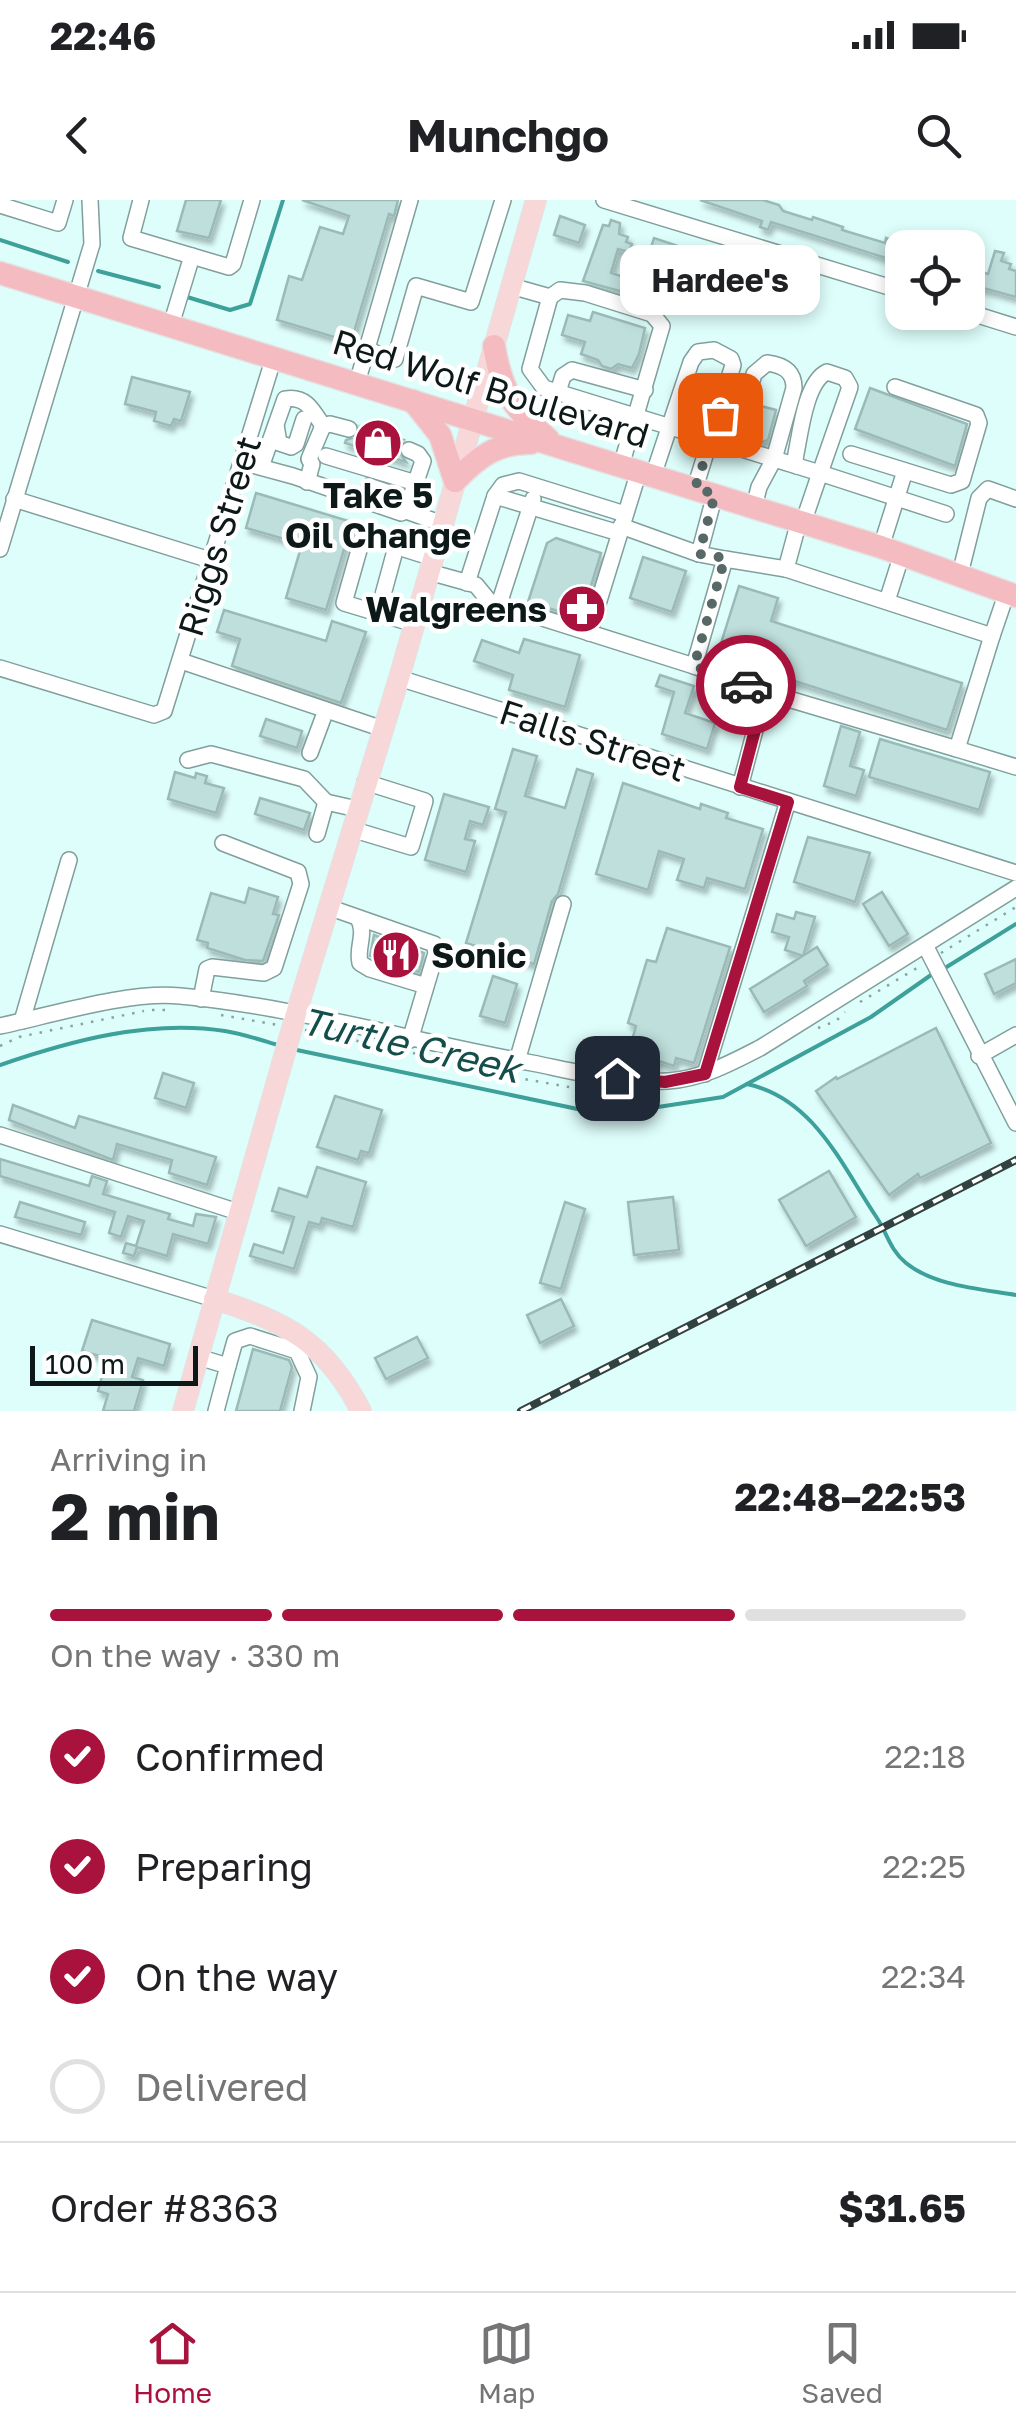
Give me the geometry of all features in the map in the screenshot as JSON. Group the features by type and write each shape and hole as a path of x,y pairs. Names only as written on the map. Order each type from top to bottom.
{"highway":[{"name":"Red Wolf Boulevard","path":"0,272 754,507 1012,594"},
{"path":"494,346 508,398 554,445"},
{"path":"413,401 440,435 455,481 490,450 524,442 554,445"}],"main road":[{"path":"183,1411 534,206"},
{"path":"214,1298 278,1321 320,1351 361,1411"}],"street":[{"path":"0,206 58,223 64,200"},
{"path":"0,549 92,244 90,200"},
{"path":"141,200 131,238 232,266 252,200"},
{"path":"357,383 410,200"},
{"path":"604,200 885,286"},
{"path":"388,278 471,302 502,201 534,206"},
{"path":"170,325 192,256"},
{"path":"482,266 550,297"},
{"path":"366,350 395,359 416,286"},
{"path":"589,632 638,471 636,416 661,334 659,320 652,314 585,293 560,290 550,297 530,369 544,388 636,416 670,426 798,466 946,514"},
{"path":"985,317 1016,327"},
{"path":"638,471 670,426 691,362 698,352 714,350 732,359 712,440 699,554"},
{"name":"Riggs Street","path":"0,668 154,715 161,713 274,358"},
{"path":"733,446 754,374 767,363 788,370 794,388 774,459 759,487 754,507"},
{"path":"314,370 314,442 309,459 319,460 369,486 404,496"},
{"path":"558,392 562,376 572,370 644,390"},
{"path":"786,569 849,381 834,373 817,378 794,459 798,466"},
{"path":"851,454 951,484 962,481 980,424 976,415 895,387"},
{"path":"262,467 285,399 312,418 349,430"},
{"path":"276,430 278,443 290,447 312,418"},
{"path":"300,479 312,418"},
{"path":"369,486 401,514 404,496 423,461 409,450"},
{"path":"300,479 319,460"},
{"path":"241,462 300,479 369,486 404,496 443,524"},
{"path":"887,600 896,497 905,471"},
{"path":"467,583 495,496 511,482 537,487 699,554 786,569 992,636"},
{"path":"498,604 537,487"},
{"path":"960,574 978,498 988,489 1016,499"},
{"path":"495,496 622,525"},
{"path":"14,499 210,560"},
{"path":"414,624 344,603 362,536 396,547 476,586 498,604 765,692 1016,766"},
{"path":"378,613 396,547"},
{"path":"694,666 725,558"},
{"path":"957,749 992,636 1012,594"},
{"path":"180,661 383,730"},
{"name":"Falls Street","path":"398,678 1016,873"},
{"path":"740,787 765,692"},
{"path":"310,753 326,710"},
{"path":"188,760 210,754 304,779 326,802 411,847 426,801 366,782"},
{"path":"317,834 326,802"},
{"path":"705,1074 788,802"},
{"path":"200,998 207,970 212,967 264,973 274,968 301,884 298,872 222,843"},
{"path":"22,1021 69,860"},
{"path":"0,1026 149,996 200,998 518,1061 626,1080 665,1082 705,1074 760,1048 1016,888"},
{"path":"518,1061 563,904"},
{"path":"328,907 434,944 436,953 410,1040"},
{"path":"358,918 363,926 360,963 370,970 426,986"},
{"path":"926,947 1016,1123"},
{"path":"980,1056 1016,1035"},
{"path":"0,1136 238,1212"},
{"path":"0,1234 214,1298"},
{"path":"272,1343 278,1321"},
{"path":"216,1411 234,1341 250,1336 296,1351 308,1377 302,1411"},
{"path":"198,1358 228,1366"}],"building":[{"path":"186,200 221,200 209,238 177,231"},
{"path":"302,200 398,200 394,216 389,214 351,342 277,320 289,276 302,280 320,227 343,234 349,216"},
{"path":"700,200 763,200 779,205 783,211 812,220 813,217 885,243 885,258 771,222 768,230 760,227 762,221"},
{"path":"560,216 585,225 579,243 554,235"},
{"path":"611,220 620,223 619,234 628,237 626,242 632,244 629,252 618,249 611,273 640,282 654,238 678,246 660,302 583,281 603,225 609,226"},
{"path":"995,251 1004,253 1001,261 1011,264 1009,269 1016,271 1016,297 985,289 985,273 988,274"},
{"path":"720,259 778,277 772,295 716,272"},
{"path":"593,312 645,328 632,368 618,364 611,369 602,366 598,360 581,354 585,342 562,335 568,315 590,321"},
{"path":"132,377 190,392 181,421 174,419 171,426 154,421 156,412 125,404"},
{"path":"700,380 715,384 704,421 700,423 697,416 691,415 693,407 688,406"},
{"path":"870,388 967,424 955,466 855,429"},
{"path":"757,405 776,410 768,440 760,443 748,433"},
{"name":"Take 5 Oil Change","path":"360,427 404,440 398,450 406,462 345,443 358,436"},
{"path":"256,493 352,522 326,610 286,598 302,544 246,528"},
{"name":"Walgreens","path":"556,538 601,553 581,618 528,602 547,543"},
{"path":"643,557 686,571 672,612 630,598"},
{"path":"739,586 778,598 771,621 962,683 947,730 717,656"},
{"path":"224,610 326,641 332,621 366,632 341,703 232,666 240,639 217,632"},
{"path":"524,639 580,655 565,707 509,690 513,675 474,661 482,640 519,653"},
{"path":"660,675 694,686 685,713 715,723 707,749 662,734 674,692 656,686"},
{"path":"266,719 302,731 297,748 260,736"},
{"path":"841,726 860,732 850,766 864,770 856,796 824,786"},
{"path":"880,739 990,772 979,810 869,777"},
{"path":"513,749 537,756 525,796 565,808 577,769 593,774 534,964 466,943 506,812 495,809"},
{"path":"175,772 195,778 196,773 207,776 205,783 224,788 216,813 168,799"},
{"path":"623,783 700,809 701,804 728,813 726,818 763,829 745,889 707,878 704,888 677,880 684,859 659,851 648,890 596,874"},
{"path":"444,794 489,807 483,825 470,821 465,839 475,841 466,872 425,860"},
{"path":"260,798 310,813 304,830 255,814"},
{"path":"808,837 870,853 855,902 794,882"},
{"path":"249,888 278,897 273,914 279,915 263,961 245,960 207,948 208,943 197,940 211,893 245,903"},
{"path":"882,892 908,934 889,946 863,904"},
{"path":"796,912 815,917 803,956 785,950 789,937 772,932 777,914 794,919"},
{"path":"667,928 730,947 694,1063 676,1058 674,1066 656,1060 653,1069 626,1061 636,1026 628,1023 647,960 656,962"},
{"name":"Sonic","path":"374,935 424,953 419,972 370,956"},
{"path":"817,947 828,965 804,981 807,986 764,1012 750,989"},
{"path":"1016,959 1016,983 994,994 985,974"},
{"path":"493,976 517,984 505,1023 480,1016"},
{"path":"936,1028 991,1143 920,1178 918,1174 889,1195 816,1091 836,1077"},
{"path":"163,1073 194,1083 186,1108 155,1098"},
{"path":"335,1096 382,1110 369,1153 361,1151 358,1160 317,1147"},
{"path":"13,1105 75,1128 79,1116 216,1157 207,1185 169,1173 172,1160 117,1144 113,1160 9,1120"},
{"path":"0,1159 89,1186 92,1176 107,1181 103,1194 170,1214 168,1219 193,1226 196,1214 216,1217 208,1244 173,1234 167,1256 137,1247 134,1256 123,1253 126,1243 136,1246 144,1221 128,1216 121,1237 109,1233 115,1212 0,1176"},
{"path":"317,1167 366,1182 353,1227 322,1218 320,1225 309,1222 294,1269 250,1256 254,1244 283,1253 294,1217 272,1211 279,1188 307,1197"},
{"path":"829,1171 856,1217 806,1246 779,1200"},
{"path":"673,1197 679,1250 634,1255 628,1202"},
{"path":"20,1202 85,1222 81,1235 15,1217"},
{"path":"565,1202 585,1209 561,1289 540,1283"},
{"path":"561,1299 574,1326 540,1343 527,1315"},
{"path":"92,1320 170,1344 164,1366 138,1358 132,1377 143,1380 134,1411 103,1411 108,1394 98,1391 107,1358 82,1351"},
{"path":"417,1337 428,1358 386,1379 375,1358"},
{"path":"253,1349 289,1360 292,1367 280,1411 236,1411"}],"waterway":[{"path":"187,297 230,310 250,304 283,200"},
{"path":"0,240 68,262"},
{"path":"98,271 159,287"},
{"path":"945,968 1016,924"},
{"path":"747,1084 871,1017 931,975"},
{"name":"Turtle Creek","path":"0,1065 54,1048 139,1030 225,1031 278,1045"},
{"name":"Turtle Creek","path":"292,1049 606,1115 723,1097 747,1084 791,1104 824,1137 892,1247 906,1263 944,1282 1016,1295"}],"tunnel":[{"path":"349,429 409,450"}],"railway":[{"path":"521,1411 1016,1160"}],"way so far":[{"path":"720,415 695,488 715,494 699,554 725,558 694,666 746,685"}],"place":[{"name":"Hardee's","path":"720,415"},
{"name":"Take 5 Oil Change","path":"378,443"},
{"name":"Walgreens","path":"582,609"},
{"name":"Sonic","path":"396,955"}],"route":[{"path":"617,1078 665,1082 705,1074 788,802 740,787 765,692 746,685"}]}
